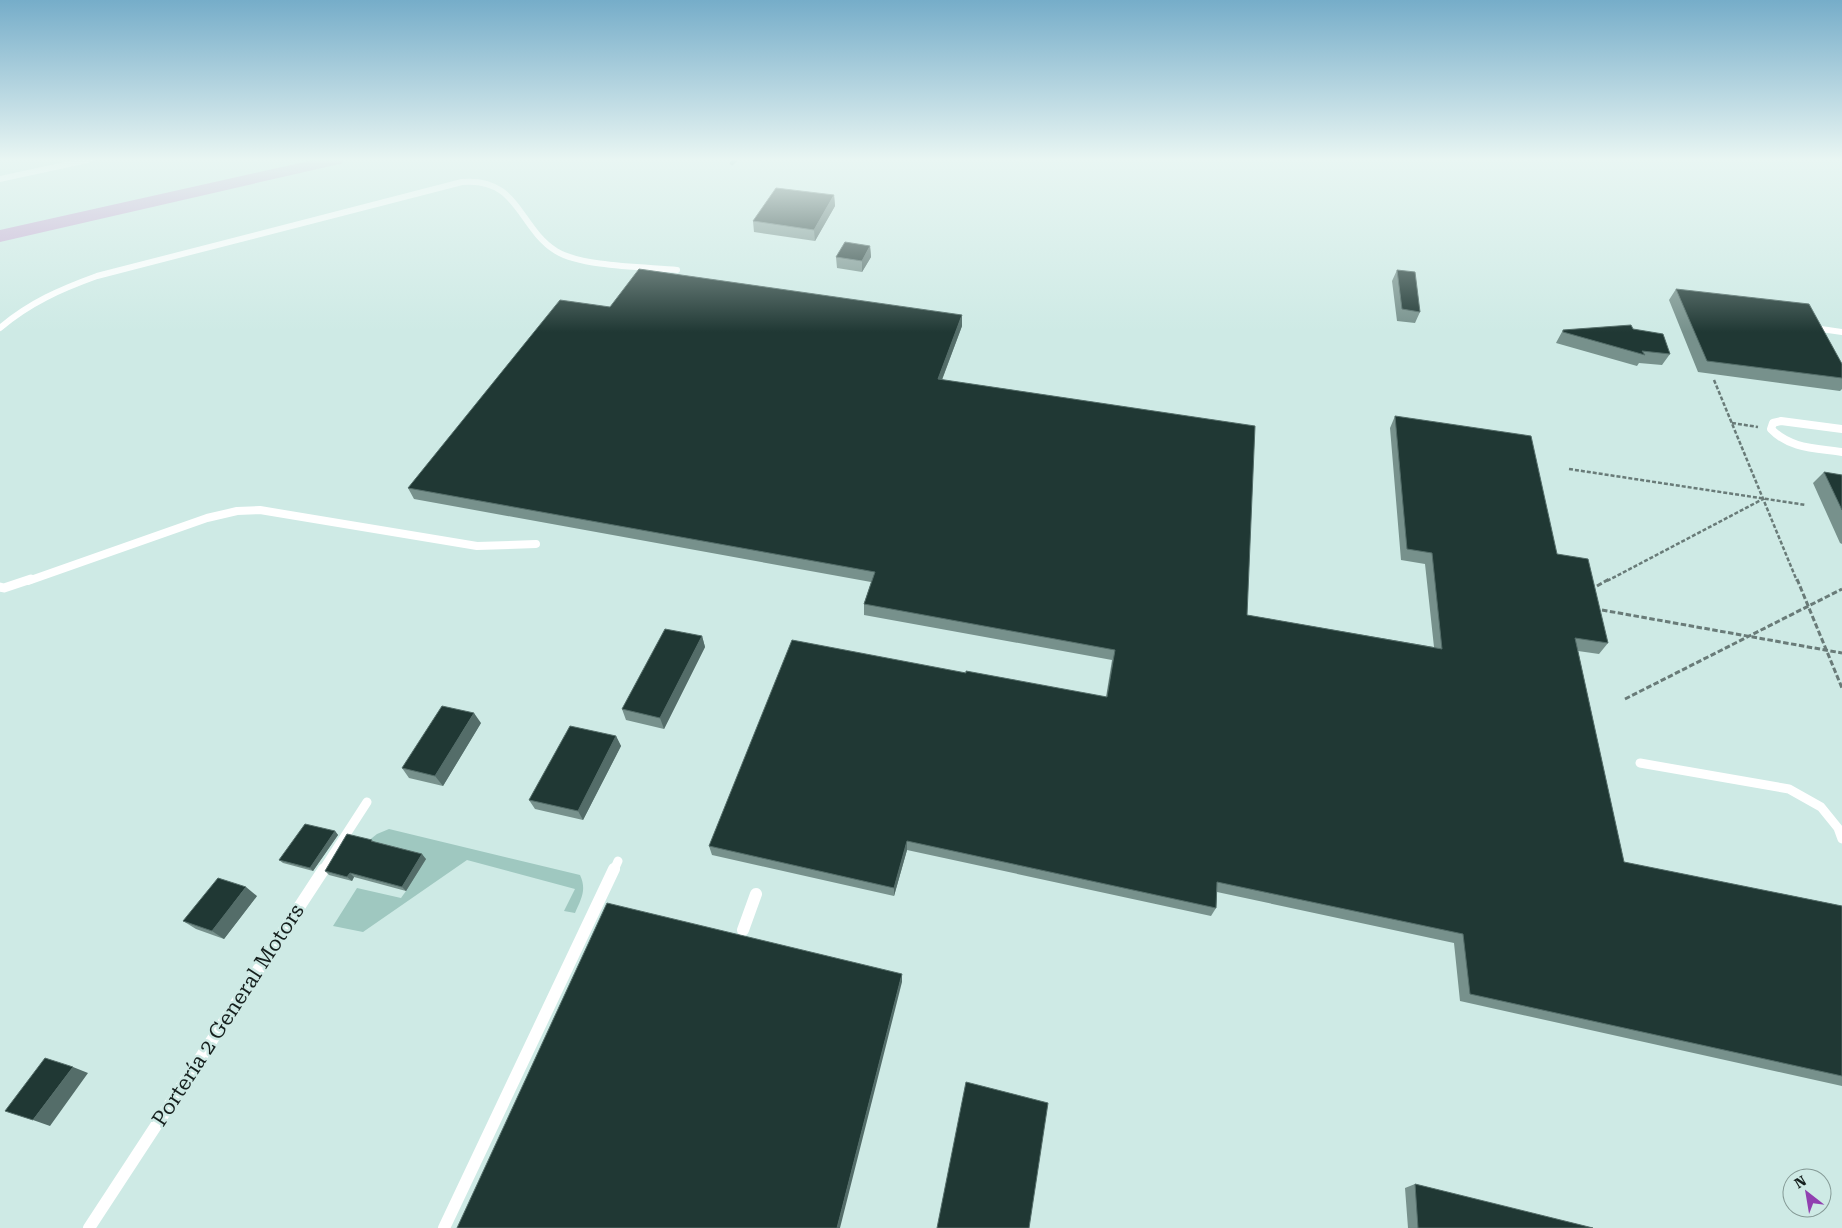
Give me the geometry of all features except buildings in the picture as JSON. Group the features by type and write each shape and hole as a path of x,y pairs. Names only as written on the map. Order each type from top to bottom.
{"main road":[{"path":"2,242 101,217"}],"lane":[{"path":"0,328 19,312 47,296 97,276 322,217"},
{"path":"525,217 540,236 557,252 581,260 677,270"},
{"path":"1814,328 1842,332"},
{"path":"1842,429 1781,421 1773,423 1771,429 1777,436 1788,443 1842,452"},
{"path":"0,587 21,583 199,521 236,511 260,510 477,546 536,544"},
{"path":"1640,763 1789,789 1821,807 1838,828 1842,839"},
{"name":"Portería 2 General Motors","path":"89,1228 367,802"},
{"path":"444,1228 618,861"},
{"path":"743,930 756,894"}],"path":[{"path":"1714,380 1842,688"},
{"path":"1732,423 1771,429"},
{"path":"1569,469 1806,505"},
{"path":"1598,586 1764,499"},
{"path":"1625,699 1842,589"},
{"path":"1602,610 1842,653"}],"green space":[{"path":"389,829 580,875 583,885 581,899 575,913 564,911 575,889 467,860 363,932 333,926 357,888 401,898 406,891 367,842 377,834"}]}
